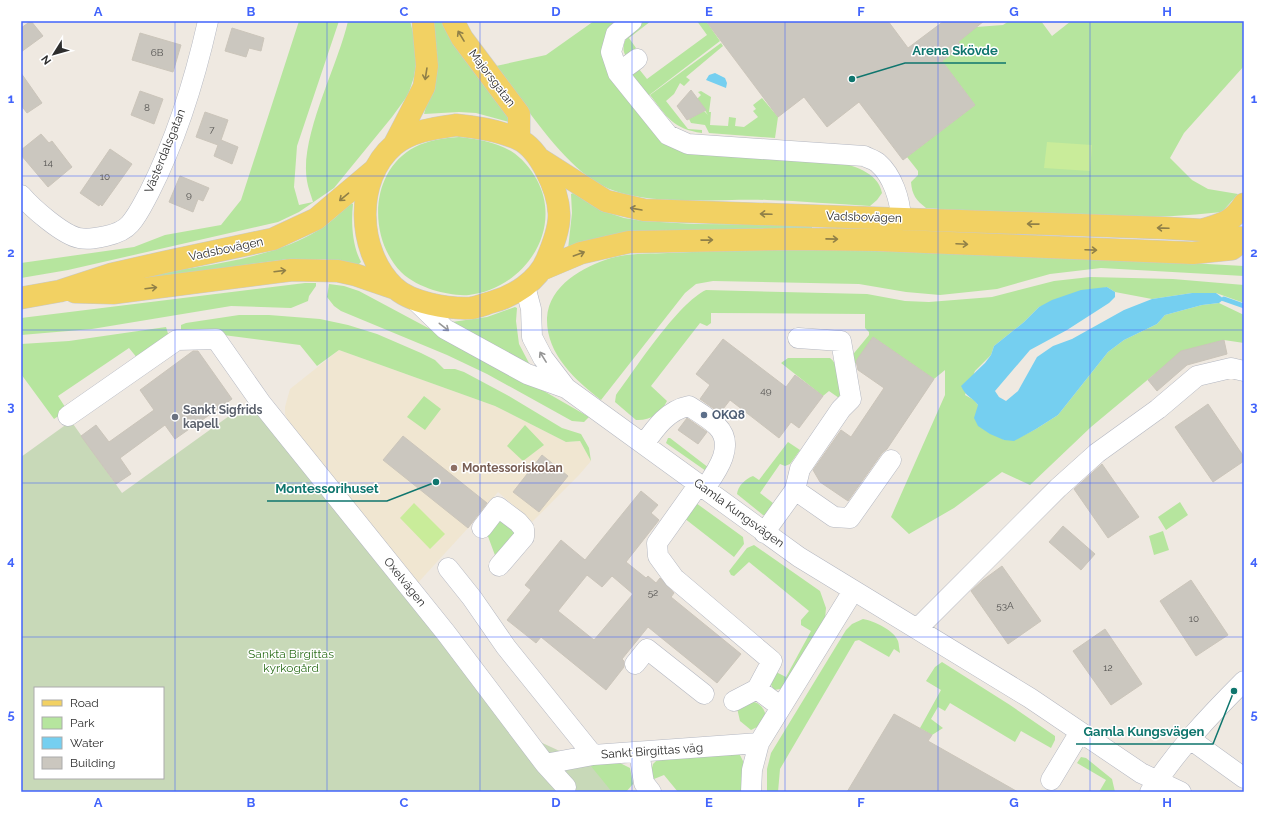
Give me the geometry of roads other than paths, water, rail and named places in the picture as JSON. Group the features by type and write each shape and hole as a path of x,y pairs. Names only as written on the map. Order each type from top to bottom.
{"main road":[{"path":"394,145 424,87 428,66 423,21"},
{"name":"Majorsgatan","path":"453,21 462,38 519,114 519,139"},
{"path":"394,145 424,130 456,125 489,129 519,139 540,159 554,184 560,214 554,242 543,269"},
{"name":"Vadsbovägen","path":"21,298 60,291 112,274 273,239 316,219 373,171 394,145"},
{"name":"Vadsbovägen","path":"540,159 606,201 644,210 901,218 986,223 1202,230 1226,222 1237,215 1244,204"},
{"path":"373,171 366,202 366,233 376,263 394,288"},
{"name":"Vadsbovägen","path":"1202,230 1214,236 1244,240"},
{"name":"Vadsbovägen","path":"60,291 113,293 292,270 338,271 356,275 394,288 416,300 447,306 472,308 499,300 525,286 543,269 581,253 629,242 793,239 876,240 1193,253 1232,249 1244,240"},
{"name":"Vadsbovägen","path":"1193,253 1207,259 1244,260"}],"street":[{"name":"Västerdalsgatan","path":"21,195 58,227 79,238 91,239 114,234 130,225 156,178 173,137 198,64 208,21"},
{"path":"632,21 616,34 611,52 618,73 668,135 688,144 864,156 878,163 890,178 900,207 901,218"},
{"path":"618,73 637,59"},
{"name":"Gamla Kungsvägen","path":"525,286 531,309 532,337 543,358 566,388"},
{"name":"Gamla Kungsvägen","path":"416,300 445,329 527,374 566,388 799,557 1030,698 1141,773 1154,786 1181,792"},
{"path":"764,533 795,490 800,469 841,408 851,399 840,341 798,338"},
{"name":"Oxelvägen","path":"68,416 178,340 216,340 261,403 446,633 545,764 566,786"},
{"path":"917,629 1058,488 1097,452 1158,409 1197,376 1231,368 1244,371"},
{"path":"644,444 662,421 680,408 689,406 717,426 724,436 725,449 716,473 702,486 657,543 658,556 674,578 772,661 757,689 734,701"},
{"path":"795,490 834,517 850,518 891,460"},
{"path":"482,528 498,507 518,522 524,529 524,537 499,566"},
{"path":"448,568 472,598 506,647 593,755"},
{"path":"751,792 752,770 759,743 853,591"},
{"path":"635,664 647,649 704,694"},
{"path":"1154,786 1190,739 1214,711 1244,681"},
{"path":"757,689 782,707"},
{"path":"1051,780 1080,732"},
{"path":"1190,739 1244,778"},
{"name":"Sankt Birgittas väg","path":"545,764 593,755 759,743"},
{"path":"639,752 644,783 651,792"}],"water":[{"path":"715,73 725,78 727,83 726,88 706,80 709,75"},
{"path":"1107,287 1115,292 1115,297 1109,303 1067,330 1030,350 995,391 999,397 1006,401 1018,391 1037,357 1053,346 1072,339 1124,310 1152,299 1192,293 1216,293 1224,299 1219,303 1202,305 1165,315 1157,324 1124,340 1108,352 1058,415 1014,441 1004,440 990,434 978,426 974,418 978,405 961,386 985,363 991,355 994,346 1024,322 1039,307 1052,300 1081,290"}],"waterway":[{"path":"1224,299 1244,306"}],"place":[{"name":"Arena Skövde","path":"852,79"},
{"name":"OKQ8","path":"704,415"},
{"name":"Sankt Sigfrids kapell","path":"175,417"},
{"name":"Montessoriskolan","path":"454,468"},
{"name":"Montessorihuset","path":"436,482"},
{"name":"Gamla Kungsvägen","path":"1234,691"}],"park label":[{"name":"Sankta Birgittas kyrkogård","path":"291,661"}]}
